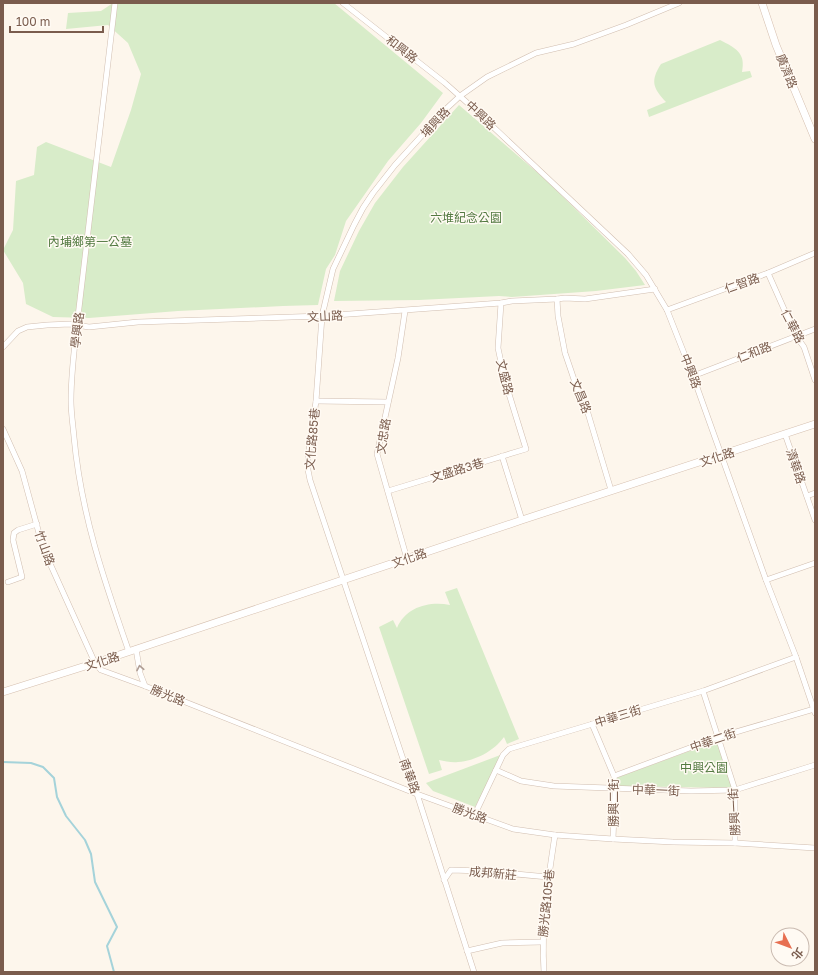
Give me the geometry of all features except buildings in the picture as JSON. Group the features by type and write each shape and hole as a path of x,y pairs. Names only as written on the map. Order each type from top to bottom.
{"street":[{"name":"學興路","path":"115,3 72,369 71,402 75,451 89,527 98,560 132,651"},
{"name":"和興路","path":"343,3 460,96"},
{"name":"埔興路","path":"322,316 333,269 363,208 395,165 446,109 460,96 487,77 536,53 574,44 679,3"},
{"name":"廣濟路","path":"762,3 776,45 815,139"},
{"name":"中興路","path":"460,96 628,254 646,275 655,289 667,310 693,376 766,580 796,657 814,711"},
{"name":"仁智路","path":"667,310 768,274 815,253"},
{"name":"仁華路","path":"768,274 796,336 804,347 815,380"},
{"name":"文山路","path":"3,348 18,331 27,327 70,324 89,328 138,322 322,316 405,311 512,301 557,300 565,298 585,299 655,289"},
{"name":"文昌路","path":"557,300 558,316 565,353 580,397 587,410 611,490"},
{"name":"文盛路","path":"502,303 498,348 505,381 526,449"},
{"name":"文忠路","path":"405,311 398,358 377,454 406,559"},
{"name":"文化路85巷","path":"322,316 316,401 308,457 308,470 310,480 344,580"},
{"name":"仁和路","path":"693,376 815,329"},
{"path":"316,401 388,402"},
{"name":"文化路","path":"3,692 132,651 611,490 815,424"},
{"name":"竹山路","path":"3,430 22,471 43,548 95,663"},
{"name":"清華路","path":"785,434 815,520"},
{"name":"文盛路3巷","path":"388,491 526,449"},
{"path":"502,456 522,520"},
{"path":"806,496 815,493"},
{"path":"8,582 22,577 13,540 14,533 18,530 37,524"},
{"path":"766,580 815,563"},
{"name":"南華路","path":"344,580 417,794 474,972"},
{"name":"勝光路","path":"132,651 145,686"},
{"name":"中華三街","path":"475,814 503,755 509,749 703,691 796,657"},
{"name":"勝光路","path":"95,663 101,670 417,794 513,829 555,835 613,839 673,842 735,842 815,848"},
{"name":"勝興一街","path":"703,691 735,790 735,842"},
{"name":"中華二街","path":"614,776 719,737 814,711"},
{"name":"勝興二街","path":"592,724 614,776 613,839"},
{"name":"中華一街","path":"496,770 521,781 554,786 691,791 735,790 815,765"},
{"name":"勝光路105巷","path":"544,972 542,942 548,877 555,835"},
{"name":"成邦新莊","path":"444,880 451,870 482,871 548,877"},
{"path":"467,951 502,943 542,942"}],"green space":[{"name":"內埔鄉第一公墓","path":"113,3 334,3 443,93 421,123 388,161 346,221 335,255 326,269 318,305 178,311 89,318 53,317 26,304 23,283 3,250 13,230 16,181 34,175 37,147 46,142 111,167 131,110 141,74 128,43 108,25 66,29 68,13 101,11"},
{"path":"720,40 738,52 741,56 743,65 742,72 750,71 752,77 649,117 647,110 666,102 658,93 654,84 655,75 661,64"},
{"name":"六堆紀念公園","path":"459,105 546,180 625,258 645,285 596,291 512,297 499,296 419,300 334,301 340,271 359,231 375,203 403,167"},
{"path":"457,588 519,739 507,744 504,737 490,751 471,760 448,762 439,760 442,770 429,774 379,627 393,620 397,628 406,615 419,607 434,604 450,605 445,592"},
{"name":"中興公園","path":"717,741 732,788 617,786 616,778"},
{"path":"503,754 475,807 433,791 426,783"}],"waterway":[{"path":"3,762 31,763 43,767 54,778 57,797 66,816 85,840 91,854 95,882 117,927 107,946 114,972"}]}
